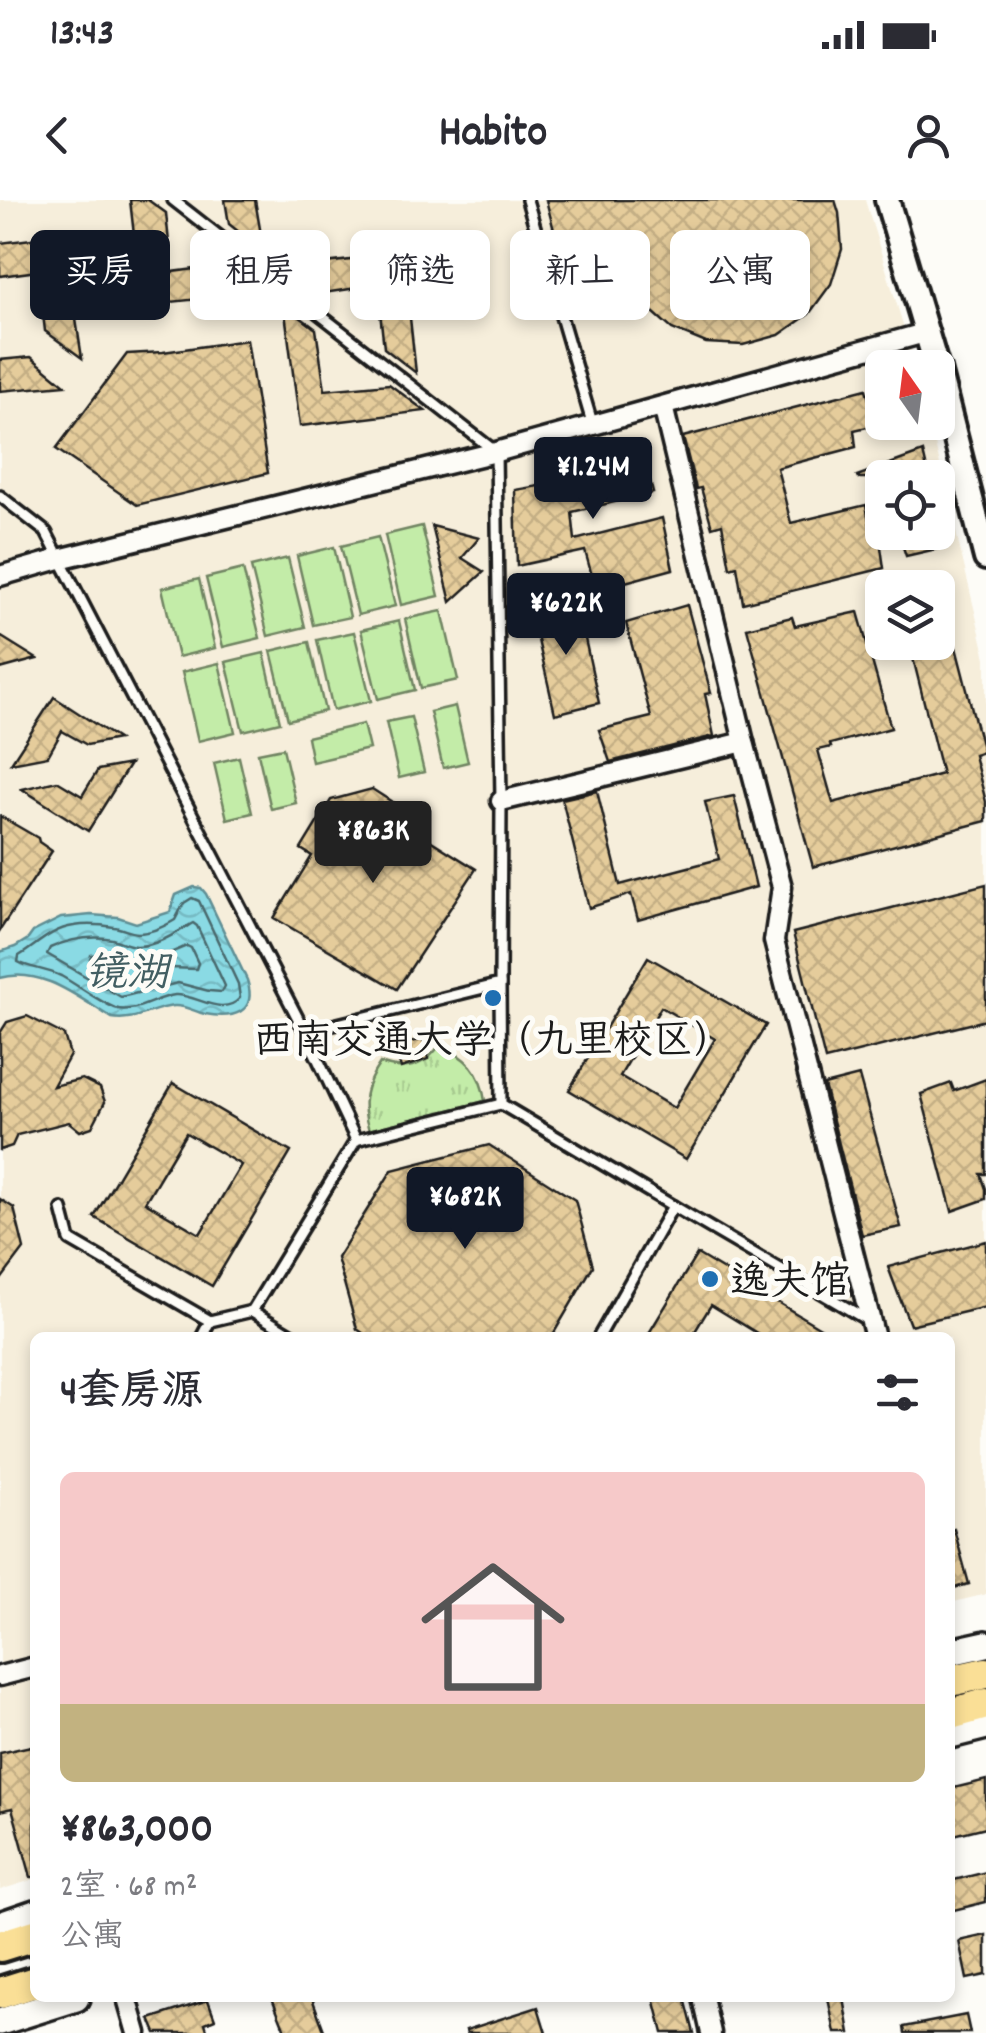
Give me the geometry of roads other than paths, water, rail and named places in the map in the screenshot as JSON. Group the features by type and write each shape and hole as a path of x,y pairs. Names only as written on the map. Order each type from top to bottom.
{"highway":[{"path":"955,1680 986,1672"},
{"path":"955,1713 986,1704"},
{"path":"0,1946 30,1937"},
{"path":"0,1993 30,1984"}],"main road":[{"path":"955,1651 986,1644"},
{"path":"955,1734 986,1726"},
{"path":"0,1925 30,1916"},
{"path":"0,2022 63,2002"}],"street":[{"path":"887,200 932,350"},
{"path":"0,576 496,452 928,332"},
{"path":"663,406 782,887 774,941 873,1330"},
{"path":"955,431 982,525 986,558"},
{"path":"501,801 744,742"},
{"path":"0,1676 30,1669"},
{"path":"128,2002 137,2033"},
{"path":"704,2002 711,2033"}],"lane":[{"path":"173,200 496,452 501,1104"},
{"path":"526,200 593,426"},
{"path":"0,496 46,532 305,1032 356,1140"},
{"path":"305,1032 500,984"},
{"path":"252,1311 356,1140 501,1104 873,1330"},
{"path":"601,1332 673,1206"},
{"path":"62,1209 70,1240 210,1321 252,1311 287,1332"},
{"path":"204,1332 210,1321"}],"water":[{"name":"镜湖","path":"194,887 206,894 247,980 249,1000 240,1012 215,1015 174,1006 128,1018 112,1018 45,980 15,975 0,978 0,952 61,918 91,915 136,923 170,912 176,895"}],"place":[{"name":"西南交通大学（九里校区）","path":"493,998"},
{"name":"逸夫馆","path":"710,1279"}]}
